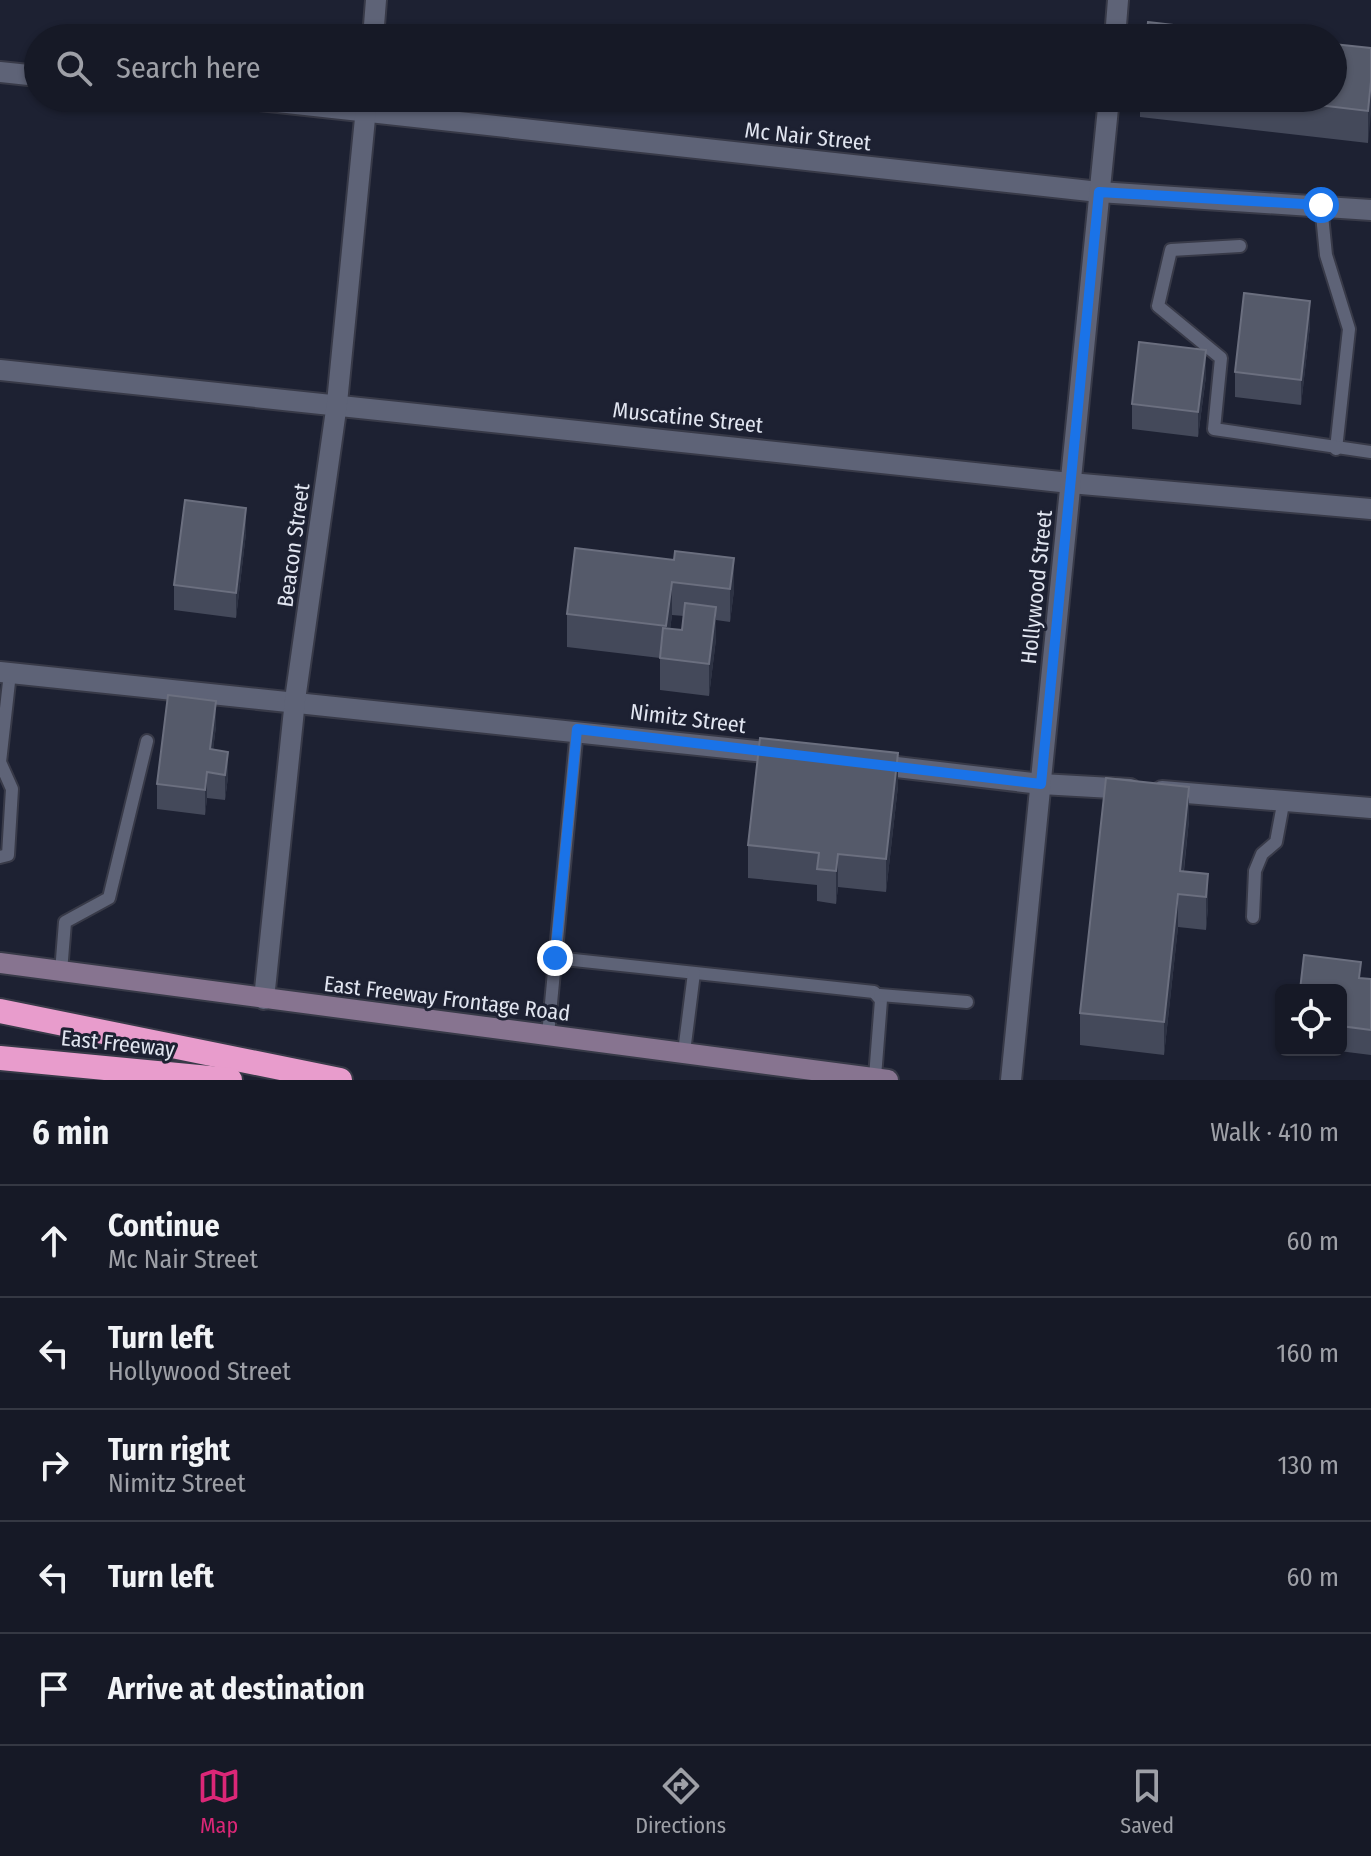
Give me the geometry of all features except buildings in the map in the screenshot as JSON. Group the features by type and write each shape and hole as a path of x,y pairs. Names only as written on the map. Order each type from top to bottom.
{"highway":[{"path":"0,1011 340,1080"},
{"name":"East Freeway","path":"0,1058 230,1080"}],"main road":[{"name":"East Freeway Frontage Road","path":"0,963 881,1079"}],"street":[{"path":"374,24 376,0"},
{"path":"1116,24 1118,0"},
{"path":"0,72 24,75"},
{"name":"Beacon Street","path":"264,999 295,700 337,403 365,112"},
{"name":"Mc Nair Street","path":"425,112 1099,192 1371,210"},
{"name":"Hollywood Street","path":"1011,1080 1108,112"},
{"name":"Muscatine Street","path":"0,370 337,403 1070,483 1371,509"},
{"name":"Nimitz Street","path":"5,672 577,729 809,757"},
{"path":"855,762 1041,784 1284,799 1371,808"}],"lane":[{"path":"1321,205 1326,255 1349,329 1336,449"},
{"path":"1240,246 1171,250 1158,306 1221,358 1214,429 1371,452"},
{"path":"0,857 8,855 12,789 0,762 5,672"},
{"path":"548,1035 577,729"},
{"path":"61,972 65,922 109,898 147,741"},
{"path":"1253,917 1255,871 1262,854 1276,842 1284,799"},
{"path":"555,958 967,1002"},
{"path":"684,1052 694,973"},
{"path":"880,995 881,1079"}],"route":[{"path":"555,958 577,729 1041,784 1099,192 1321,205"}]}
